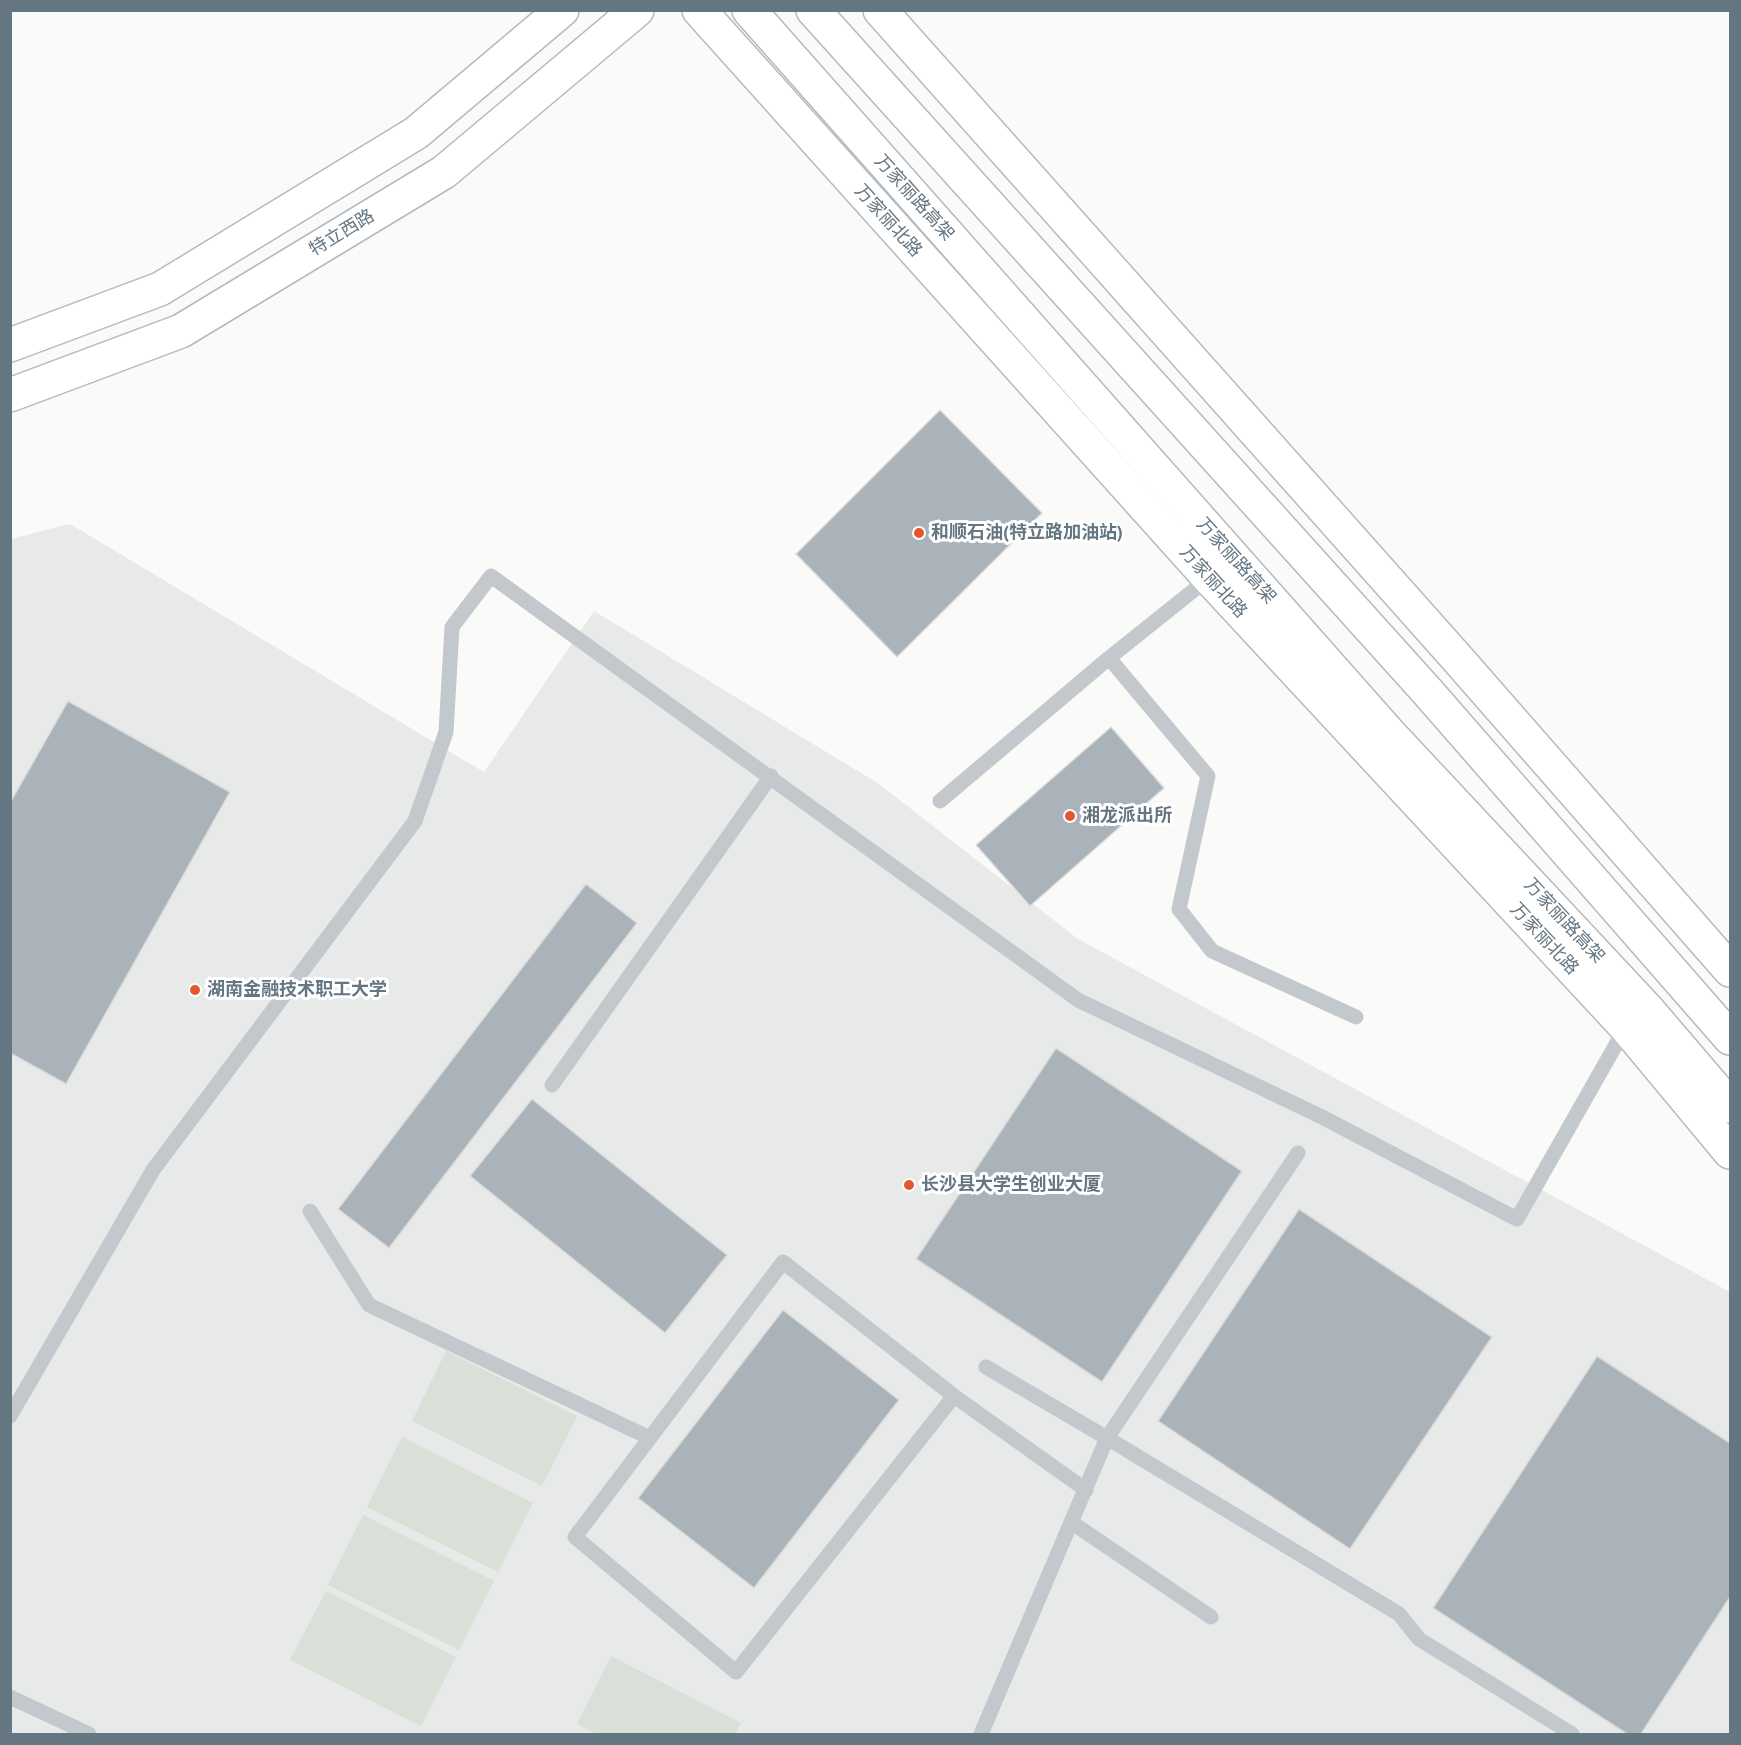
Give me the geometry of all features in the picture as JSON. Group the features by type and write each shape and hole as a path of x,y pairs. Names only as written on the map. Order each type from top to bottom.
{"main road":[{"path":"10,345 160,289 416,133 562,10"},
{"name":"特立西路","path":"10,395 181,331 444,172 637,10"},
{"name":"万家丽北路","path":"699,10 1209,578 1626,1027 1731,1152"},
{"name":"万家丽路高架","path":"749,10 1387,731 1647,1009 1731,1106"},
{"path":"813,10 1426,690 1731,1038"},
{"path":"880,10 1448,648 1731,970"}],"lane":[{"path":"10,1416 153,1170 414,821 446,732 452,627 491,576 1078,1000 1322,1118 1516,1219 1626,1027"},
{"path":"940,801 1109,658 1209,578"},
{"path":"1109,658 1208,776 1179,909 1212,951 1356,1017"},
{"path":"552,1085 771,777"},
{"path":"981,1734 1107,1438 1298,1152"},
{"path":"310,1211 369,1305 650,1438"},
{"path":"954,1396 736,1672 575,1537 783,1262 954,1396 1086,1490"},
{"path":"986,1367 1398,1614 1419,1639 1572,1734"},
{"path":"1071,1522 1210,1617"},
{"path":"10,1697 89,1734"}],"shaded area":[{"name":"长沙县大学生创业大厦","path":"70,524 484,772 594,611 879,784 1078,939 1730,1292 1730,1734 11,1734 11,539"},
{"path":"446,1351 577,1416 542,1486 412,1421"},
{"path":"402,1437 533,1503 498,1572 367,1507"},
{"path":"363,1515 494,1581 459,1650 328,1585"},
{"path":"326,1591 456,1657 421,1726 290,1660"},
{"path":"611,1656 741,1723 735,1734 597,1734 577,1724"}],"building":[{"name":"和顺石油(特立路加油站)","path":"940,410 1042,513 897,657 796,554"},
{"path":"68,701 230,792 66,1084 10,1053 10,803"},
{"name":"湘龙派出所","path":"1111,727 1164,788 1030,906 976,845"},
{"path":"586,884 637,923 389,1248 338,1209"},
{"path":"1056,1048 1242,1171 1102,1382 916,1259"},
{"path":"532,1099 727,1255 665,1333 470,1176"},
{"path":"1299,1209 1492,1337 1350,1549 1158,1421"},
{"path":"783,1310 899,1400 754,1588 638,1498"},
{"path":"1597,1356 1730,1443 1730,1597 1641,1734 1627,1734 1433,1608"}],"place":[{"name":"和顺石油(特立路加油站)","path":"919,533"},
{"name":"湘龙派出所","path":"1070,816"},
{"name":"湖南金融技术职工大学","path":"195,990"},
{"name":"长沙县大学生创业大厦","path":"909,1185"}]}
